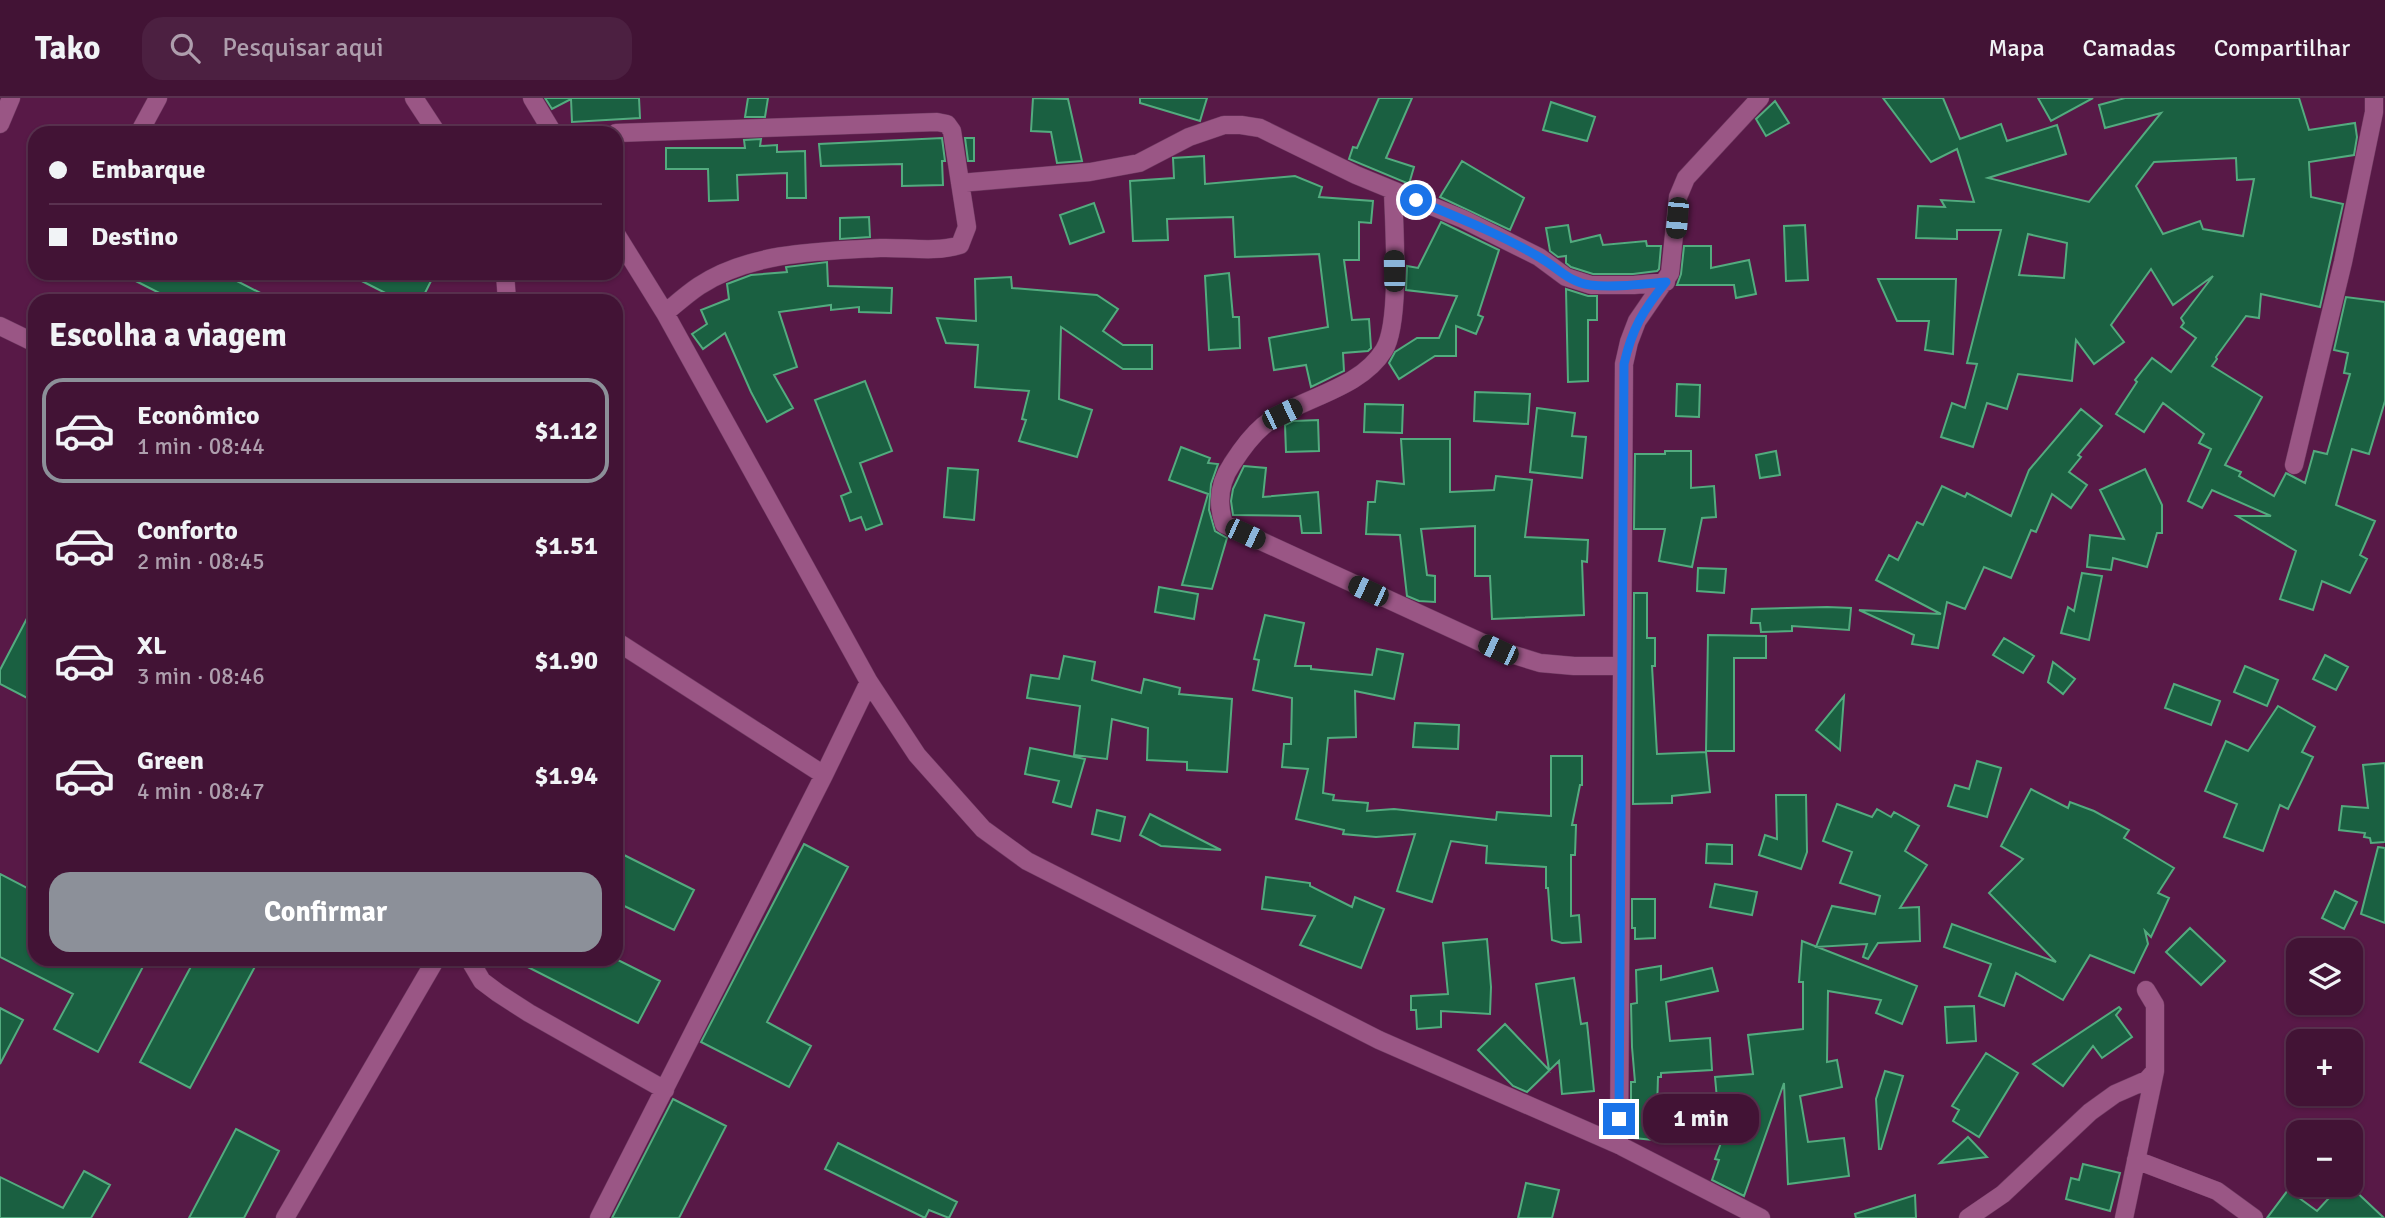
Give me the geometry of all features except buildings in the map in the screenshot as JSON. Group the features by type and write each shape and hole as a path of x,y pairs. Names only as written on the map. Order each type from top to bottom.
{"street":[{"path":"0,124 11,98"},
{"path":"143,126 158,98"},
{"path":"414,98 432,126"},
{"path":"532,98 550,126"},
{"path":"1619,1145 1624,364 1637,321 1666,282 1673,260 1678,197 1686,178 1759,98"},
{"path":"2294,465 2343,262 2374,112 2374,98"},
{"path":"623,133 943,123 952,131 967,227 960,245 947,249 881,248 783,257 723,274 699,286 665,313"},
{"path":"960,183 1090,172 1139,163 1189,137 1224,125 1241,125 1260,128 1393,191 1463,219 1539,257 1566,277 1591,285 1666,282"},
{"path":"1393,191 1395,290 1392,323 1385,349 1373,364 1341,387 1282,414 1263,426 1244,445 1228,470 1219,492 1224,524 1498,650 1540,663 1622,666"},
{"path":"623,245 665,313 869,682 917,755 983,829 1027,861 1379,1040 1619,1145 1761,1218"},
{"path":"0,326 28,340"},
{"path":"623,646 824,775"},
{"path":"599,1218 869,682"},
{"path":"285,1218 432,966"},
{"path":"473,966 482,981 498,993 665,1090"},
{"path":"2124,1218 2155,1071 2155,1005 2146,990"},
{"path":"1968,1218 2003,1194 2090,1112 2115,1094 2147,1080 2155,1071"},
{"path":"2136,1160 2217,1191 2254,1218"}],"route":[{"path":"1416,200 1463,219 1539,257 1558,272 1577,281 1591,285 1666,282 1637,321 1624,364 1619,1119"}]}
